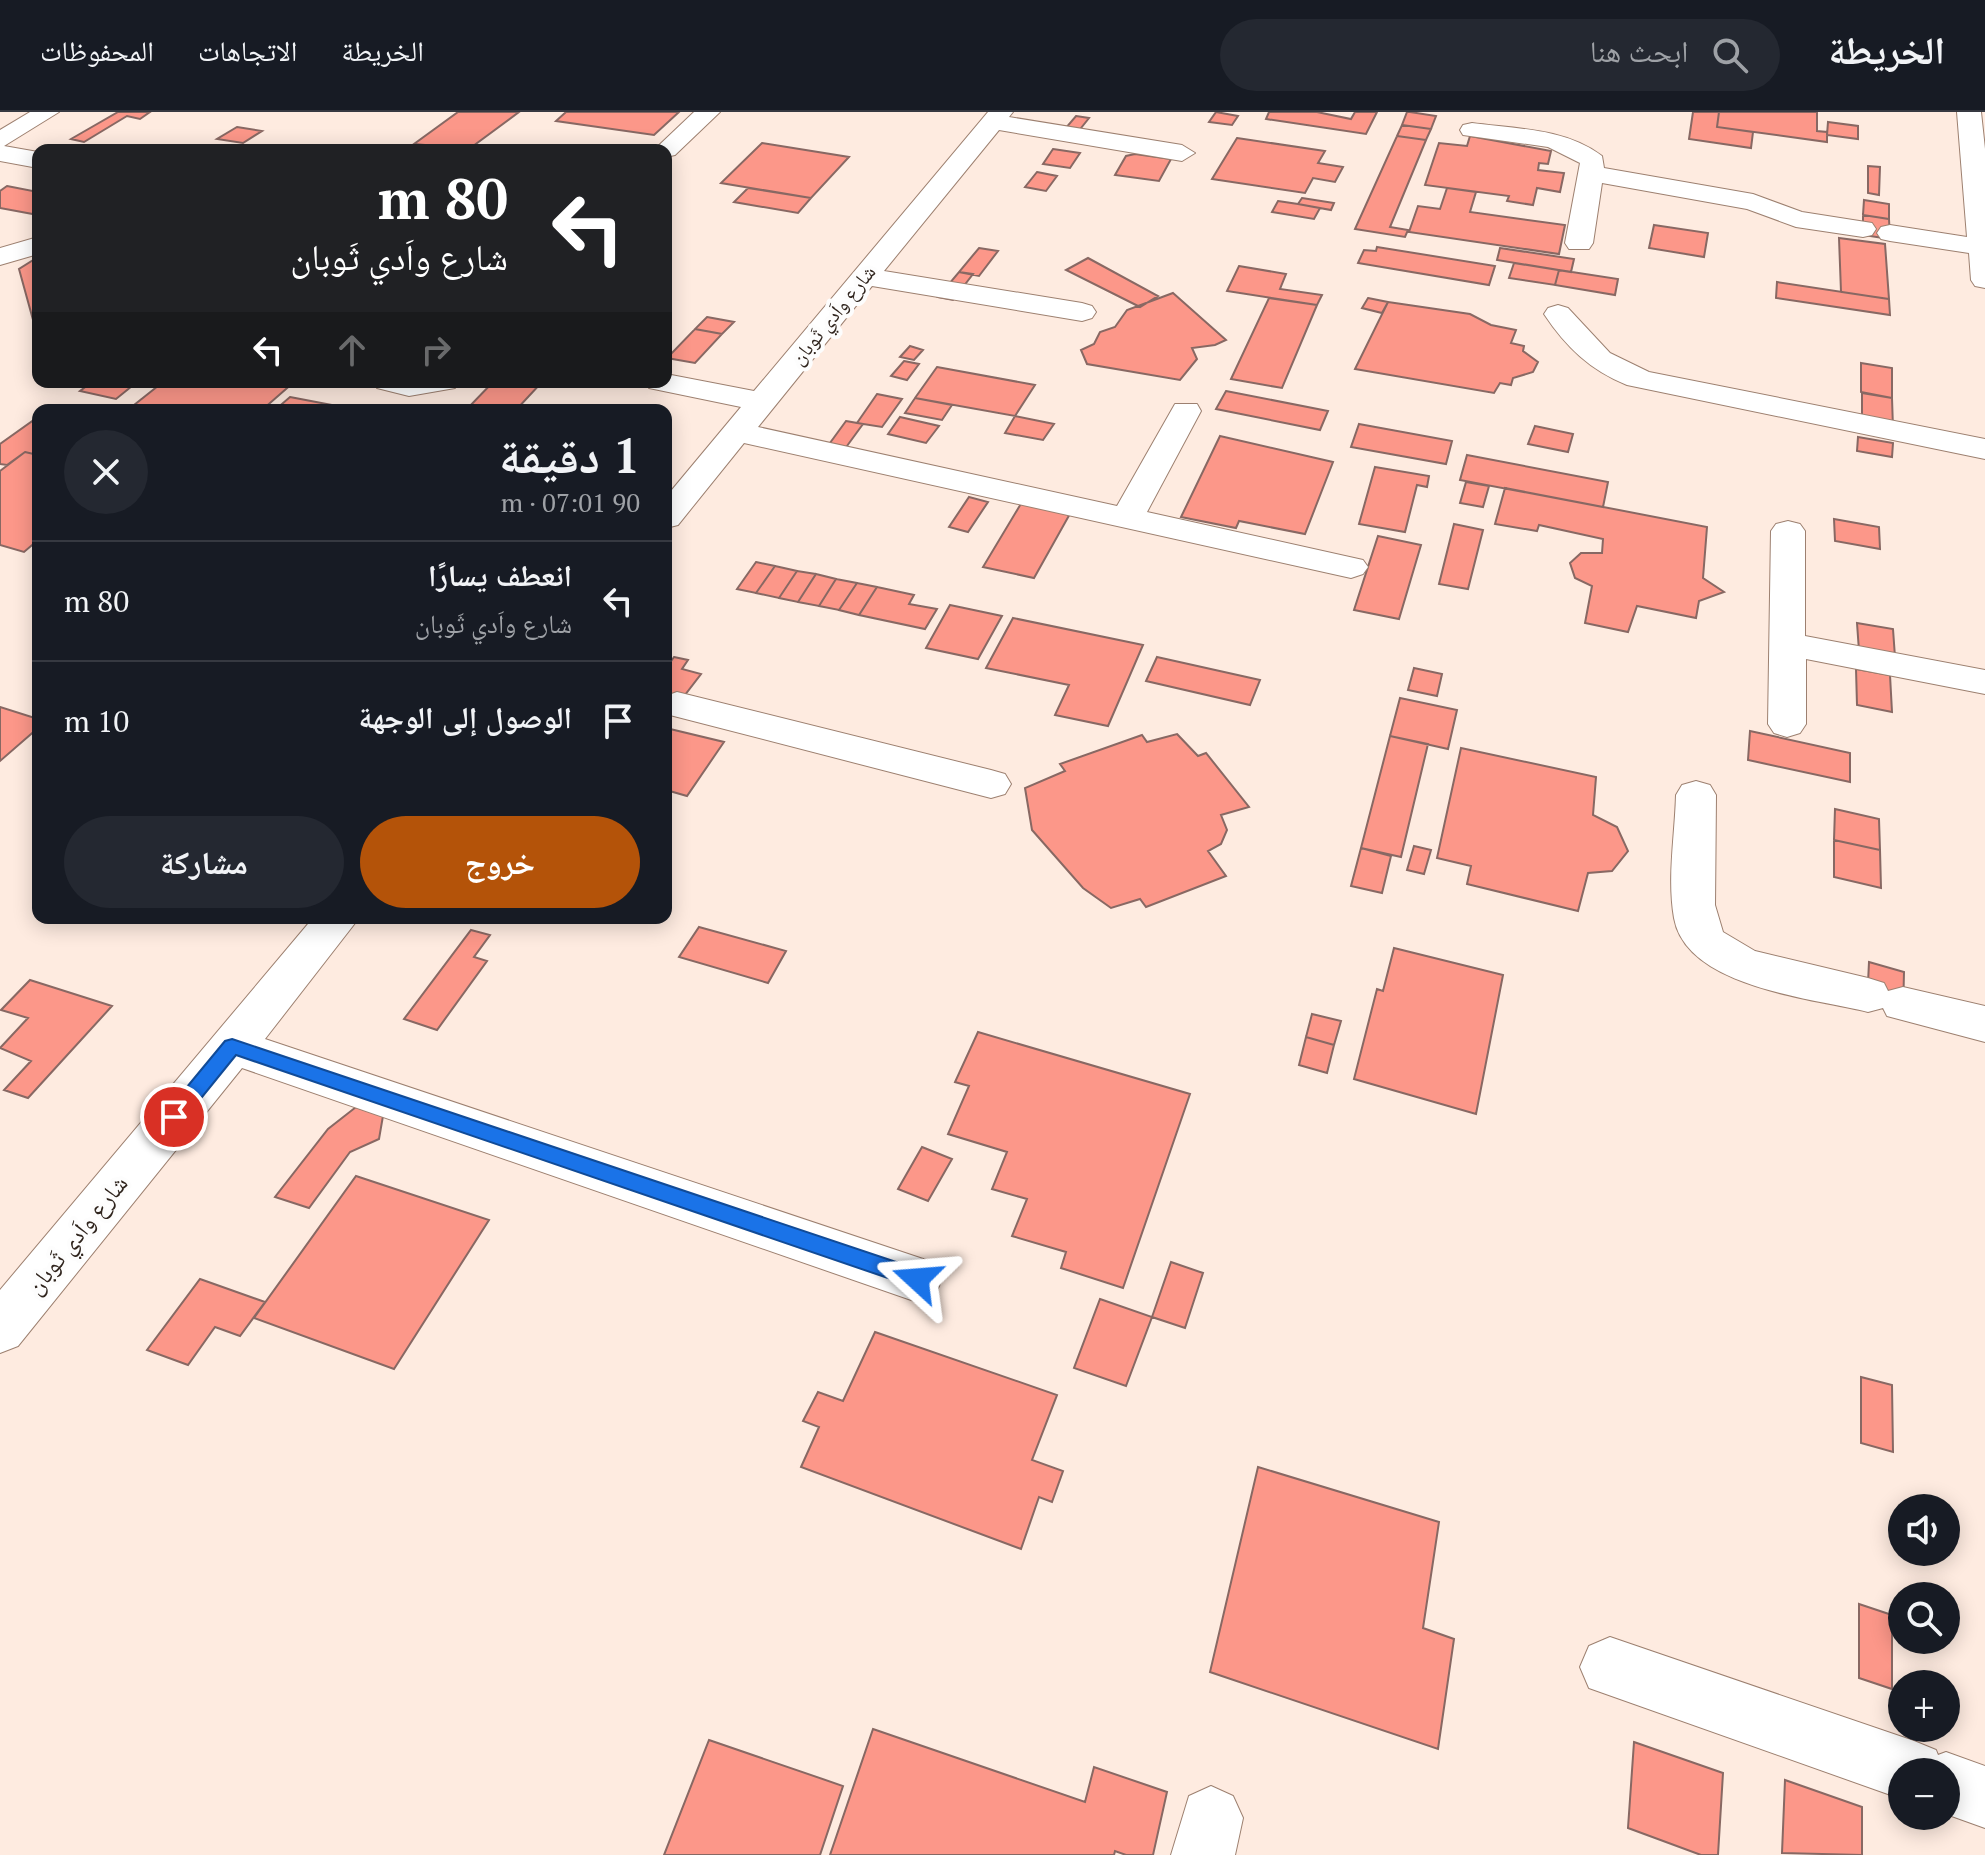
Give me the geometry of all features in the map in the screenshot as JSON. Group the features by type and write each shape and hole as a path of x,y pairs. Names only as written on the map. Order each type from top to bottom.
{"street":[{"path":"0,140 47,112"},
{"path":"672,145 708,112"},
{"path":"1969,112 1979,154 1985,280"},
{"path":"997,117 1068,134 1182,153"},
{"name":"شارع واَدي ثَوبان","path":"672,511 997,117"},
{"path":"1472,130 1575,148 1593,161 1579,243"},
{"path":"0,153 32,159"},
{"path":"1590,188 1753,202 1796,219 1982,247"},
{"path":"1590,188 1618,205"},
{"path":"1648,210 1755,227 1781,226 1796,219"},
{"path":"0,257 32,247"},
{"path":"865,276 1082,312"},
{"path":"1558,314 1587,353 1627,375 1655,384 1985,449"},
{"path":"672,384 761,402"},
{"path":"1127,518 1186,411"},
{"path":"737,432 1351,567"},
{"path":"1787,724 1788,531"},
{"path":"1788,644 1985,682"},
{"path":"677,705 991,784"},
{"path":"1696,795 1694,917 1705,940 1732,960 1748,966 1985,1024"},
{"name":"شارع واَدي ثَوبان","path":"0,1329 333,924"},
{"path":"232,1046 917,1279"},
{"path":"1610,1667 1888,1763"},
{"path":"1960,1788 1985,1797"}],"building":[{"path":"118,112 150,112 140,119 127,116 84,142 71,139"},
{"path":"458,112 519,112 476,144 414,144"},
{"path":"566,112 679,112 654,135 556,121"},
{"path":"1216,112 1238,116 1232,125 1209,122"},
{"path":"1269,112 1317,112 1351,119 1355,112 1377,112 1366,134 1266,119"},
{"path":"1407,112 1436,116 1431,129 1402,125"},
{"path":"1693,112 1719,112 1717,127 1753,132 1751,148 1689,139"},
{"path":"1719,112 1817,112 1817,131 1827,132 1827,142 1717,127"},
{"path":"1076,116 1089,118 1073,138 1059,136"},
{"path":"1828,122 1858,126 1858,139 1827,135"},
{"path":"1402,125 1431,129 1426,140 1397,136"},
{"path":"237,127 262,131 243,143 217,139"},
{"path":"1397,136 1426,140 1390,227 1408,230 1405,237 1355,229"},
{"path":"1470,136 1551,151 1548,164 1539,163 1538,170 1564,173 1560,192 1537,188 1533,205 1507,201 1509,196 1425,185 1439,143 1467,146"},
{"path":"1237,138 1325,151 1318,163 1343,167 1335,182 1313,178 1305,193 1212,179"},
{"path":"762,143 849,157 811,198 721,183"},
{"path":"1053,149 1080,153 1070,168 1043,164"},
{"path":"1135,154 1171,159 1159,181 1115,175 1126,156"},
{"path":"1868,166 1880,167 1879,195 1868,193"},
{"path":"1037,172 1057,176 1046,191 1025,187"},
{"path":"7,186 32,191 32,214 0,208 0,191"},
{"path":"748,188 811,198 798,213 734,202"},
{"path":"1447,188 1476,192 1470,212 1565,225 1559,254 1409,232 1418,206 1440,209"},
{"path":"1302,198 1334,203 1331,210 1298,204"},
{"path":"1864,200 1889,204 1889,219 1863,215"},
{"path":"1278,201 1320,208 1314,219 1272,212"},
{"path":"1863,215 1889,219 1890,239 1863,235"},
{"path":"1654,225 1708,233 1704,257 1649,248"},
{"path":"1839,238 1885,244 1889,299 1841,292"},
{"path":"1377,247 1495,266 1489,285 1358,263 1364,250 1376,251"},
{"path":"979,248 998,251 979,276 959,272"},
{"path":"1500,248 1574,259 1571,272 1497,260"},
{"path":"1088,258 1158,296 1140,307 1066,270"},
{"path":"32,261 32,316 19,269"},
{"path":"1514,263 1559,270 1555,285 1509,278"},
{"path":"1239,266 1286,274 1280,289 1322,295 1317,305 1227,291"},
{"path":"1559,270 1618,279 1615,295 1555,285"},
{"path":"959,272 973,274 953,300 938,297"},
{"path":"1777,282 1889,299 1890,315 1776,298"},
{"path":"1173,293 1226,340 1192,348 1197,359 1180,380 1087,364 1081,350 1094,344 1100,332 1115,327 1127,310"},
{"path":"1269,298 1317,305 1282,388 1231,379"},
{"path":"1368,298 1388,302 1382,313 1362,308"},
{"path":"1388,302 1470,314 1491,325 1516,330 1511,343 1524,346 1523,351 1538,362 1533,372 1513,378 1511,385 1500,383 1494,393 1355,369"},
{"path":"707,317 734,322 722,334 695,329"},
{"path":"695,329 722,334 695,363 672,359 672,353"},
{"path":"910,346 923,350 914,360 900,357"},
{"path":"904,361 919,364 907,380 891,376"},
{"path":"1861,363 1892,368 1892,398 1861,392"},
{"path":"937,367 1035,385 1015,416 915,398"},
{"path":"84,388 130,388 116,399 80,391"},
{"path":"155,388 287,388 269,404 135,404"},
{"path":"487,388 536,388 522,404 472,404"},
{"path":"1226,391 1328,411 1320,430 1216,409"},
{"path":"1862,393 1892,398 1893,428 1862,423"},
{"path":"877,394 902,399 882,427 857,423"},
{"path":"290,397 327,404 282,404"},
{"path":"915,398 952,405 942,420 905,413"},
{"path":"1015,416 1054,424 1043,440 1005,433"},
{"path":"900,417 939,426 926,443 888,434"},
{"path":"32,421 32,454 25,452 7,465 0,464 0,444"},
{"path":"846,421 863,424 836,461 819,458"},
{"path":"1359,424 1452,441 1446,464 1351,447"},
{"path":"1535,426 1573,434 1568,452 1528,444"},
{"path":"1220,436 1333,462 1305,534 1239,521 1236,528 1181,517"},
{"path":"1858,437 1893,443 1892,457 1857,451"},
{"path":"25,452 32,454 32,545 24,552 0,545 0,471"},
{"path":"1467,455 1608,482 1603,507 1460,480"},
{"path":"1375,467 1429,476 1427,487 1417,485 1405,532 1359,524"},
{"path":"1466,482 1489,486 1483,507 1460,503"},
{"path":"1505,488 1707,527 1703,578 1724,592 1699,601 1696,618 1637,606 1628,632 1585,623 1592,586 1575,578 1570,563 1581,553 1602,553 1603,539 1539,525 1537,531 1495,524"},
{"path":"969,497 988,502 968,532 949,527"},
{"path":"1022,502 1071,512 1034,578 983,567"},
{"path":"1834,519 1879,527 1880,549 1835,541"},
{"path":"1454,524 1483,530 1468,589 1439,584"},
{"path":"1378,536 1421,545 1399,619 1354,610"},
{"path":"756,562 775,566 756,593 737,589"},
{"path":"775,566 797,571 779,598 756,593"},
{"path":"797,571 816,574 798,602 779,598"},
{"path":"816,574 836,579 819,606 798,602"},
{"path":"836,579 857,583 839,610 819,606"},
{"path":"857,583 877,587 859,615 839,610"},
{"path":"877,587 914,595 909,604 937,609 925,629 859,615"},
{"path":"950,605 1002,616 978,659 926,648"},
{"path":"1013,618 1143,645 1108,726 1055,715 1069,685 986,668"},
{"path":"1857,623 1893,629 1895,657 1859,651"},
{"path":"674,657 688,660 682,669 701,674 672,712"},
{"path":"1157,657 1260,680 1250,705 1146,681"},
{"path":"1414,668 1442,674 1437,696 1408,690"},
{"path":"1856,669 1890,675 1892,712 1857,705"},
{"path":"1400,698 1457,710 1448,749 1390,736"},
{"path":"0,707 32,717 32,733 0,761"},
{"path":"672,729 724,742 687,796 672,792"},
{"path":"1750,731 1850,753 1850,782 1748,760"},
{"path":"1177,734 1198,756 1206,753 1249,807 1221,815 1227,830 1221,844 1208,851 1226,876 1146,907 1140,899 1111,908 1083,888 1032,830 1025,788 1065,771 1060,764 1142,735 1147,742"},
{"path":"1390,736 1428,744 1401,857 1361,848"},
{"path":"1461,748 1596,777 1593,815 1617,827 1628,851 1612,871 1588,873 1578,911 1467,884 1471,866 1437,858"},
{"path":"1835,809 1879,819 1880,850 1834,840"},
{"path":"1834,840 1880,850 1881,888 1834,877"},
{"path":"1414,846 1431,850 1424,874 1407,870"},
{"path":"1361,848 1391,856 1382,893 1351,886"},
{"path":"699,927 786,951 768,983 679,957"},
{"path":"471,930 490,935 474,957 487,961 437,1030 404,1019"},
{"path":"1394,948 1503,975 1476,1114 1354,1079 1377,989 1383,991"},
{"path":"1869,962 1904,972 1903,1014 1867,1004"},
{"path":"30,980 112,1006 28,1098 4,1090 31,1061 0,1048 28,1018 1,1010"},
{"path":"1312,1014 1341,1021 1334,1045 1306,1037"},
{"path":"978,1032 1190,1094 1123,1288 1061,1268 1066,1252 1012,1236 1027,1199 992,1189 1007,1152 948,1134 969,1086 955,1082"},
{"path":"1306,1037 1334,1045 1327,1073 1299,1065"},
{"path":"356,1107 383,1116 379,1139 350,1152 309,1208 275,1197 328,1129"},
{"path":"922,1147 952,1159 928,1201 898,1189"},
{"path":"356,1176 489,1220 394,1369 254,1318"},
{"path":"1171,1262 1203,1273 1185,1328 1152,1317"},
{"path":"200,1279 265,1302 240,1336 215,1327 188,1365 147,1350"},
{"path":"1100,1299 1152,1317 1126,1386 1074,1368"},
{"path":"875,1332 1057,1395 1032,1460 1063,1471 1052,1502 1039,1497 1021,1549 801,1467 819,1427 803,1421 818,1392 843,1401"},
{"path":"1861,1377 1892,1385 1893,1452 1861,1443"},
{"path":"1258,1467 1439,1522 1423,1628 1454,1639 1438,1749 1210,1672"},
{"path":"1859,1604 1888,1614 1888,1654 1892,1654 1892,1670 1888,1670 1888,1688 1859,1678"},
{"path":"873,1729 1085,1802 1094,1767 1167,1792 1153,1855 1126,1855 1115,1851 1114,1855 830,1855"},
{"path":"709,1740 843,1786 820,1855 664,1855"},
{"path":"1634,1742 1723,1773 1718,1855 1701,1855 1628,1828"},
{"path":"1785,1780 1862,1807 1862,1855 1782,1853"}],"route":[{"path":"174,1117 232,1046 917,1279"}]}
